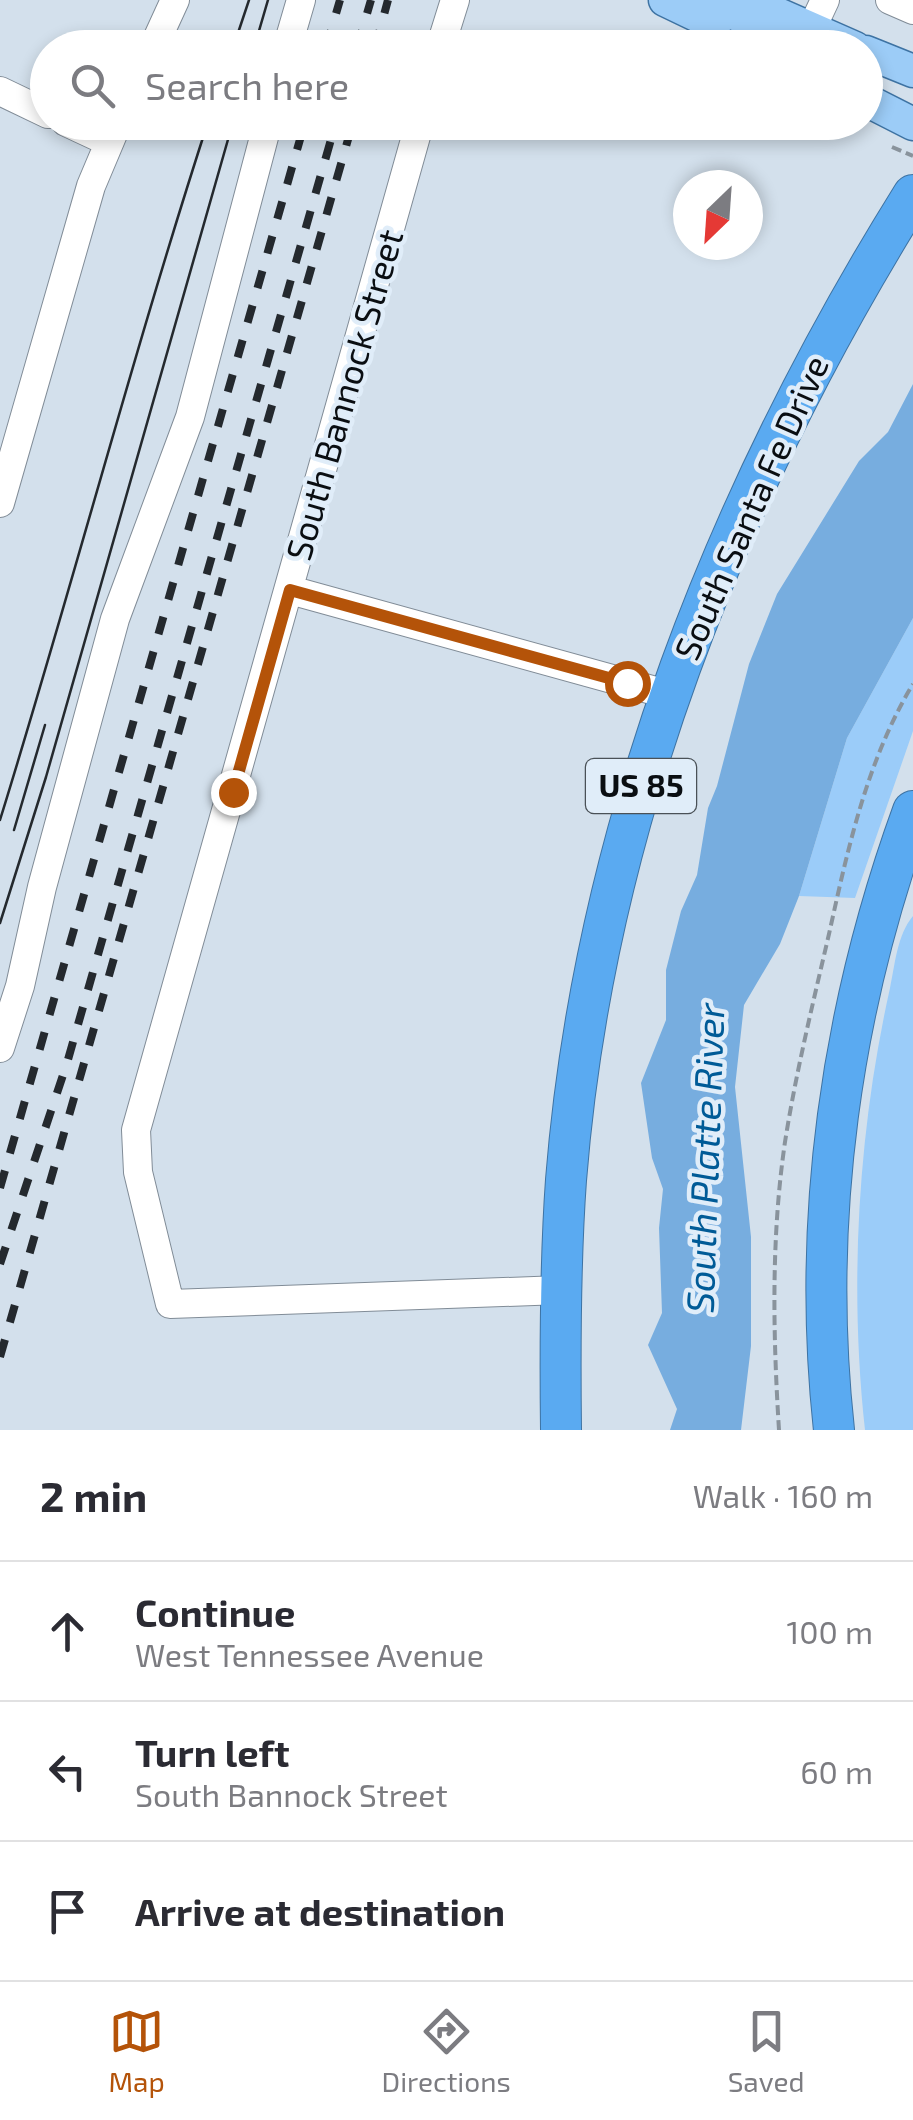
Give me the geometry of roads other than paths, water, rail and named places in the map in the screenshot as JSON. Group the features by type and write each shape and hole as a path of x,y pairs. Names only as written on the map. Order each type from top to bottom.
{"highway":[{"name":"South Santa Fe Drive","path":"561,1430 561,1290 571,1132 593,985 621,860 694,627 754,488 826,346 913,195"},
{"path":"834,1430 826,1292 832,1167 852,1023 902,876 913,811"}],"main road":[{"path":"665,0 726,30"},
{"path":"700,0 777,30 815,10"},
{"path":"746,0 815,10 836,30"},
{"path":"883,59 913,71"},
{"path":"883,109 913,124"}],"street":[{"path":"161,30 175,0"},
{"path":"292,30 301,0"},
{"path":"446,30 455,0"},
{"path":"890,0 913,10"},
{"path":"0,91 30,105"},
{"path":"1,497 91,186 111,140"},
{"path":"0,1048 20,986 42,887 115,619 190,417 263,140"},
{"name":"South Bannock Street","path":"415,140 136,1130 138,1172 170,1304 561,1290"},
{"path":"290,590 670,695"}],"water":[{"name":"South Platte River","path":"913,384 913,618 847,738 799,896 780,944 744,1005 735,1087 751,1237 751,1346 741,1430 670,1430 677,1409 648,1345 662,1313 659,1228 663,1189 652,1158 641,1083 666,1020 666,970 681,911 697,875 708,808 749,664 777,594 859,461 888,432"}],"tram line":[{"path":"239,30 249,0"},
{"path":"259,30 268,0"},
{"path":"0,820 202,140"},
{"path":"0,923 46,777 228,140"},
{"path":"14,830 45,725"}],"railway":[{"path":"331,30 340,0"},
{"path":"362,30 371,0"},
{"path":"380,30 388,0"},
{"path":"0,1188 300,140"},
{"path":"0,1264 67,1063 331,140"},
{"path":"0,1357 348,140"}]}
